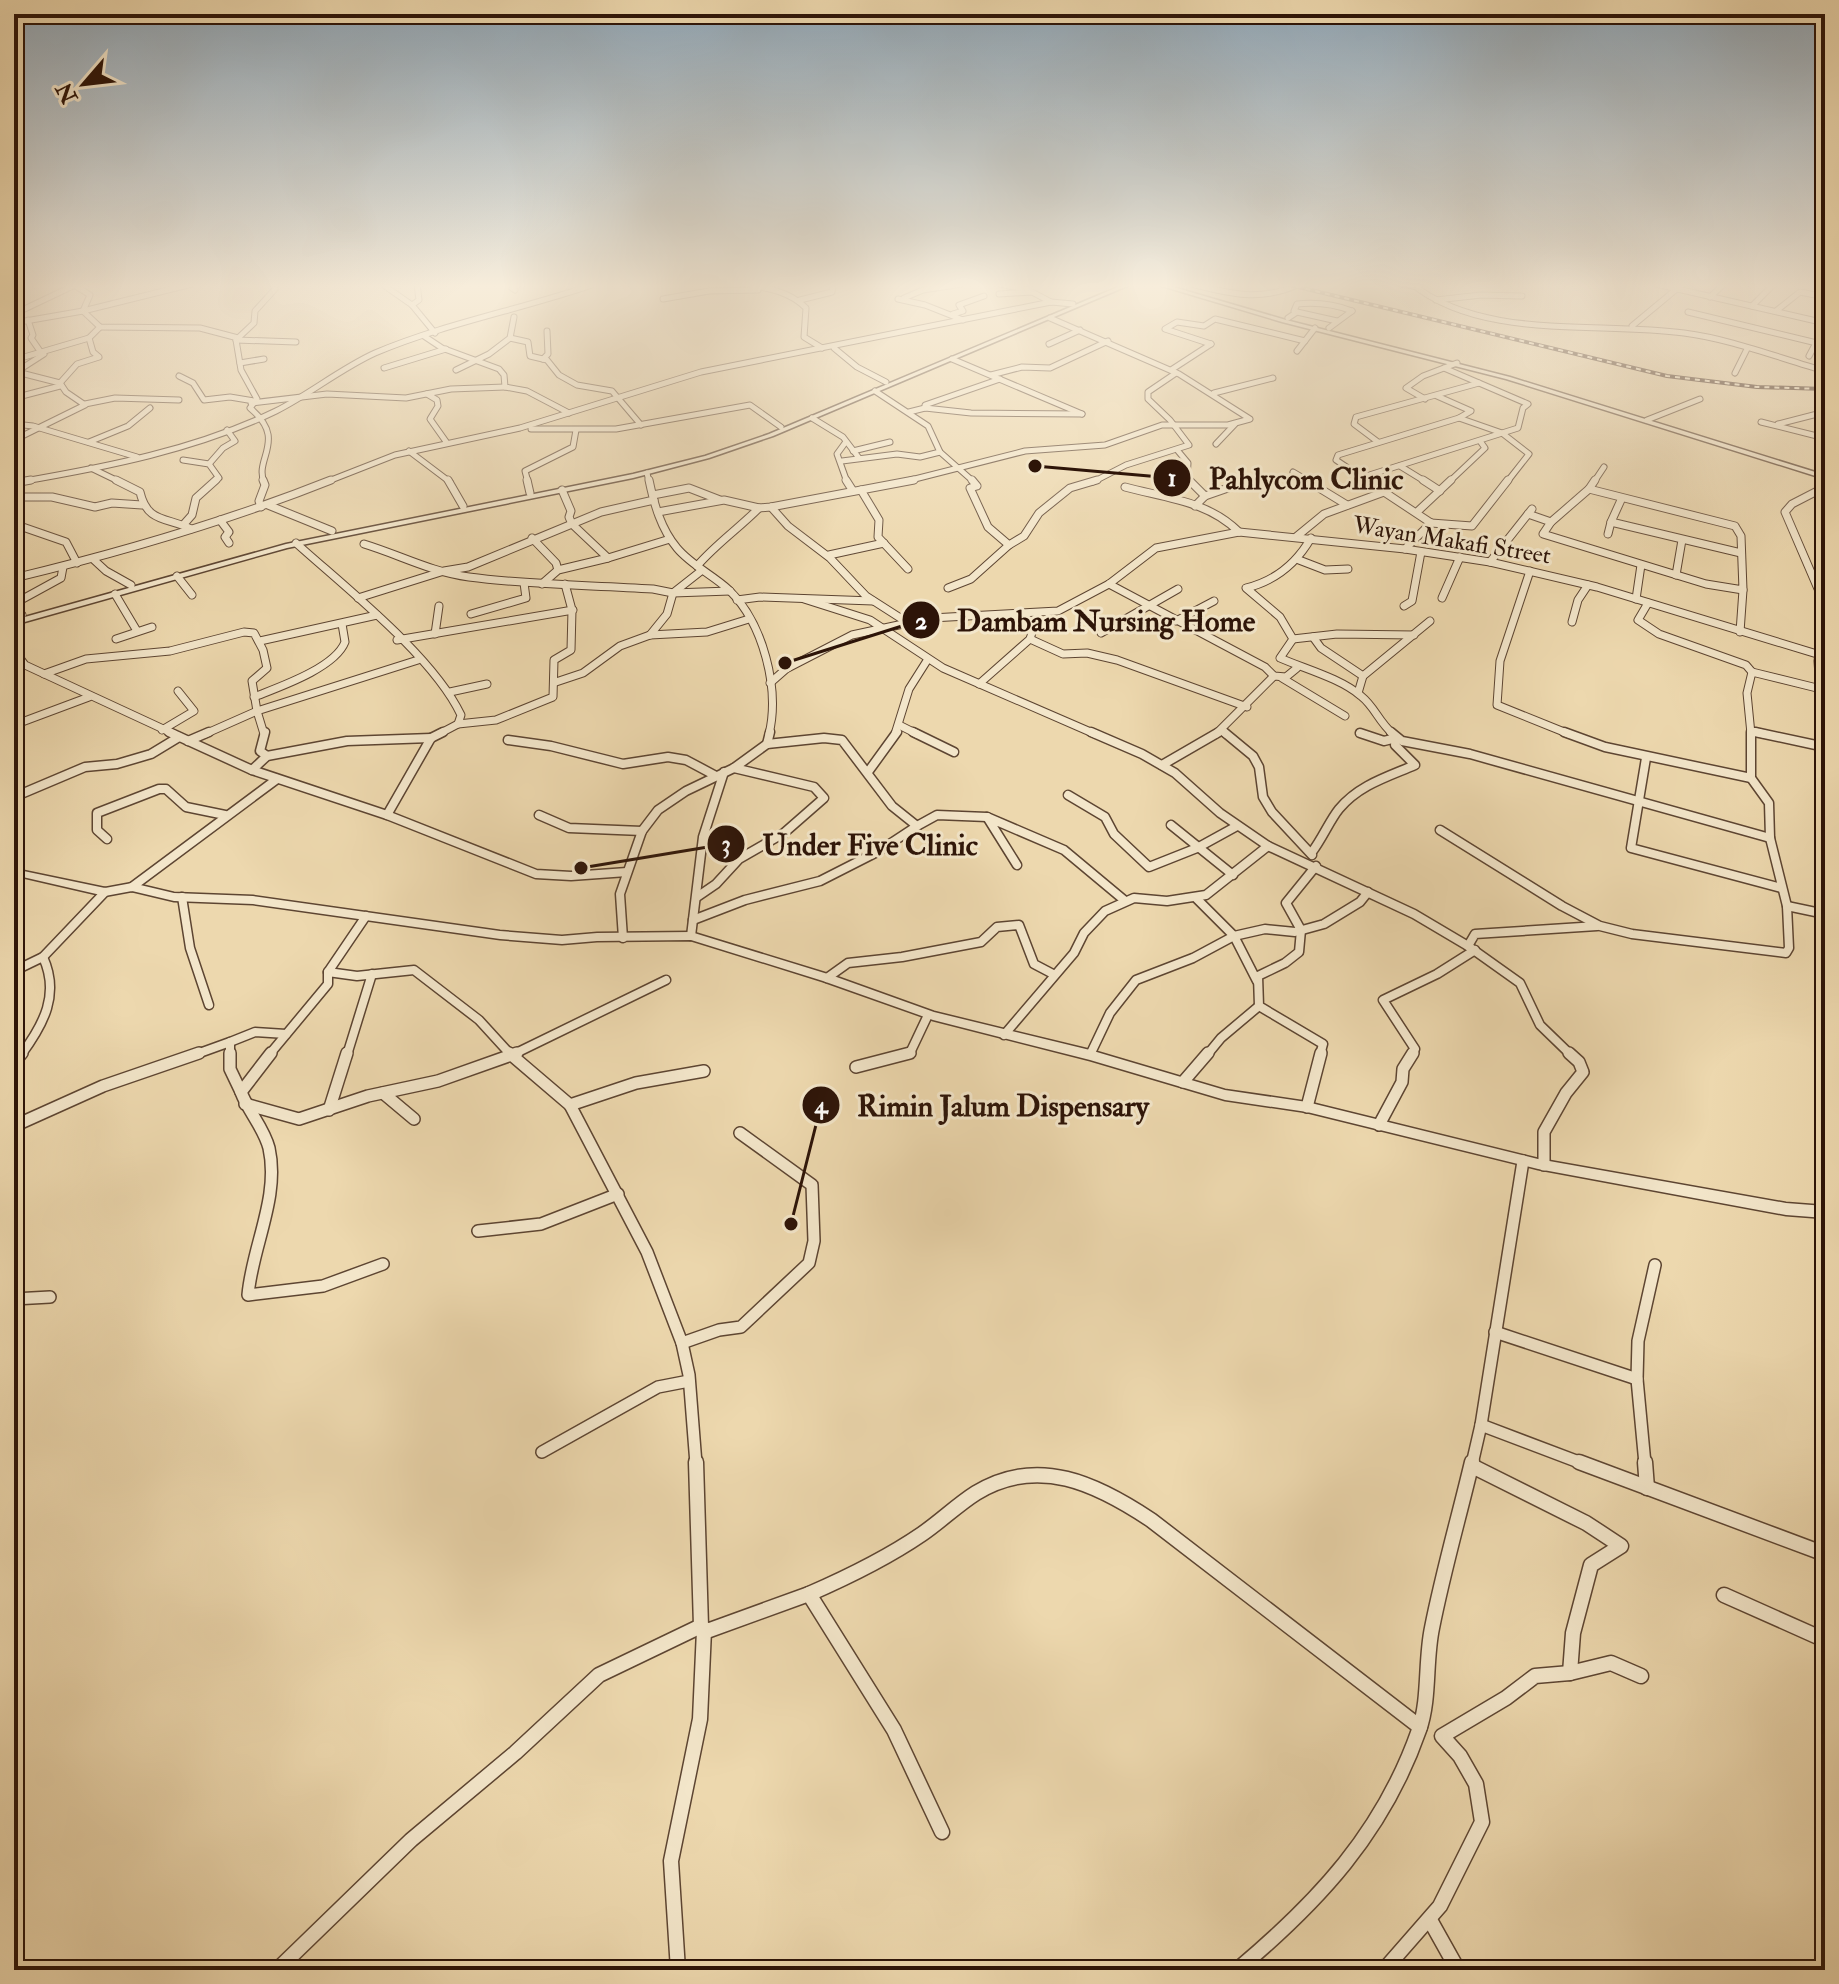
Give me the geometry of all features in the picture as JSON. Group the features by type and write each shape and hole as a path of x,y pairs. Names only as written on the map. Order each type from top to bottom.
{"street":[{"path":"28,377 60,385 85,404"},
{"path":"14,398 60,385 67,377"},
{"path":"180,377 193,383 204,400 230,397 252,402 338,394 406,398 451,389 505,387 527,391 569,413"},
{"path":"247,377 256,395 250,408 261,418 266,429 268,461 261,475 265,485 259,501 264,506 332,531"},
{"path":"14,483 137,457 227,430 261,418 334,377"},
{"path":"502,377 505,387"},
{"path":"562,377 577,385 609,389 620,397 641,425"},
{"path":"14,578 93,559 264,506 409,451 520,428 688,377"},
{"path":"876,377 886,382"},
{"path":"17,619 255,549 671,464 781,427 899,377"},
{"path":"17,619 296,543 647,473 746,444 910,377"},
{"path":"909,412 925,408 971,413 1082,414 995,377"},
{"path":"948,588 971,579 1009,545 1024,536 1039,513 1070,488 1093,482 1126,465 1189,445 1150,404 1147,395 1168,377"},
{"path":"358,598 444,571 468,567 601,512 689,488 720,500 759,508 771,507 961,468 1025,451 1105,445 1148,429 1172,424 1235,424 1250,419 1214,393 1183,377"},
{"path":"1422,377 1406,388 1425,399"},
{"path":"1360,478 1518,428 1523,408 1528,404 1464,377"},
{"path":"1503,377 1825,476"},
{"path":"1504,377 1719,444"},
{"path":"1214,393 1273,378"},
{"path":"925,408 925,405 953,393 1000,379"},
{"path":"1378,442 1354,424 1356,417 1479,383"},
{"path":"875,391 928,426 940,452 961,468 977,486 970,488 982,520 994,537 1009,545"},
{"path":"427,394 437,400 438,406 430,419 447,443"},
{"path":"1437,396 1471,411 1459,418 1338,455 1336,460 1431,523 1472,526 1529,454 1502,433 1459,418"},
{"path":"14,440 85,404 115,398 179,400"},
{"path":"1647,420 1700,399"},
{"path":"520,428 574,430 641,425 750,405 781,427"},
{"path":"89,442 132,424 150,408"},
{"path":"1778,424 1825,412"},
{"path":"530,493 525,471 573,447 574,430 560,416"},
{"path":"812,418 843,437 859,458"},
{"path":"1761,422 1825,438"},
{"path":"15,424 137,457"},
{"path":"1216,444 1235,424"},
{"path":"209,464 223,448 235,441 227,430"},
{"path":"1417,512 1485,448 1480,441"},
{"path":"853,451 890,442"},
{"path":"845,443 838,451 842,461 842,477 876,513 878,537 908,569"},
{"path":"409,451 450,482 463,506"},
{"path":"1178,451 1187,459 1190,468 1187,478 1205,496"},
{"path":"842,461 897,454 920,457 940,452"},
{"path":"183,460 209,464 219,478 197,494 191,507 192,515 184,524"},
{"path":"1400,466 1440,491"},
{"path":"1604,467 1589,489 1542,531 1547,536 1718,587 1743,590"},
{"path":"91,468 140,492 142,505"},
{"path":"1293,472 1347,505"},
{"path":"647,473 658,512 670,539 699,569 730,591 749,619 770,683 771,731 767,744"},
{"path":"1195,506 1205,496 1254,479"},
{"path":"1125,487 1173,497 1226,519 1239,532"},
{"path":"1825,487 1792,504 1785,512 1821,584 1825,605"},
{"path":"1589,489 1621,500 1735,526 1740,531 1743,590 1740,632"},
{"path":"562,490 570,507 572,524 608,558"},
{"path":"1296,537 1304,525 1384,492"},
{"path":"14,497 52,497 95,507 112,503 142,505 160,518 191,529"},
{"path":"658,512 720,500"},
{"path":"1608,534 1621,500"},
{"path":"771,507 781,520 829,555 850,581 873,601 892,610 905,621"},
{"path":"650,635 667,614 673,593 699,569 720,539 732,534 759,508"},
{"path":"1490,562 1530,512 1551,522"},
{"path":"220,520 229,532 225,537 229,543"},
{"path":"1611,522 1741,553"},
{"path":"1405,549 1431,523"},
{"path":"14,524 66,542 77,563"},
{"name":"Wayan Makafi Street","path":"770,683 786,669 852,635 905,621 1058,611 1109,584 1156,548 1239,532 1405,549 1490,562 1588,585 1817,654"},
{"path":"532,538 556,563 558,570"},
{"path":"1238,592 1274,577 1299,560 1311,538"},
{"path":"542,584 558,570 623,555 646,544 670,539"},
{"path":"1676,575 1682,540"},
{"path":"296,543 377,615 397,640 450,692 461,715 458,724"},
{"path":"829,555 884,543"},
{"path":"364,544 394,553 411,564 493,581 673,593 730,591"},
{"path":"1404,606 1412,601 1421,552"},
{"path":"1442,598 1460,557"},
{"path":"93,559 106,571 131,585"},
{"path":"1299,560 1325,570 1348,569"},
{"path":"1636,599 1641,565"},
{"path":"17,619 15,609 19,601 61,578 63,567"},
{"path":"1530,571 1500,661 1497,705 1506,712 1592,744 1751,778"},
{"path":"177,576 192,595"},
{"path":"471,614 526,598 524,583"},
{"path":"252,770 267,756 347,741 431,738 458,724 496,720 553,697 556,682 554,660 571,650 573,610 565,584"},
{"path":"1109,584 1265,667 1345,716"},
{"path":"1572,622 1578,600 1588,585"},
{"path":"1246,588 1280,617 1293,639"},
{"path":"1101,633 1178,589"},
{"path":"115,594 137,631"},
{"path":"737,600 760,597 873,601"},
{"path":"804,599 883,626 928,659 1142,754 1162,765 1237,826 1268,846 1316,866 1472,948 1520,983 1540,1025 1579,1062 1583,1072 1574,1079 1558,1111 1548,1121 1542,1141 1544,1165"},
{"path":"1176,621 1214,601"},
{"path":"1648,603 1638,620 1659,634 1746,665 1752,672 1821,689"},
{"path":"435,634 439,606"},
{"path":"397,640 573,610"},
{"path":"979,684 1030,639 1038,613"},
{"path":"260,641 377,615"},
{"path":"1751,731 1825,746 1817,654 1825,615"},
{"path":"556,682 583,673 620,646 650,635 707,632 749,619"},
{"path":"1358,693 1363,676 1430,621"},
{"path":"254,697 302,676 339,652 345,647 346,638 342,624"},
{"path":"116,639 152,627"},
{"path":"44,674 58,666 88,658 180,649 244,632 254,633 260,641 267,668 252,681 257,711 265,730 260,751 267,756"},
{"path":"1396,738 1379,722 1370,704 1358,693 1280,658 1293,639 1373,633 1414,635"},
{"path":"1313,637 1339,663 1363,676"},
{"path":"1030,639 1063,654 1087,653 1117,660 1247,707"},
{"path":"14,650 25,665 252,770 387,815 511,866 536,874 571,876 627,872"},
{"path":"868,772 898,730 909,689 928,659"},
{"path":"188,741 257,711 418,660"},
{"path":"14,672 25,665"},
{"path":"1162,765 1222,730 1278,677 1292,674 1297,668"},
{"path":"1440,830 1562,906 1600,926 1632,934 1781,954 1789,948 1787,906 1770,838 1769,803 1751,778 1747,693 1752,672"},
{"path":"450,692 487,684"},
{"path":"162,730 194,711 178,691"},
{"path":"14,725 89,697"},
{"path":"899,725 954,752"},
{"path":"1222,730 1253,756 1259,767 1263,797 1295,840 1312,852 1316,866"},
{"path":"1360,733 1384,741 1396,738 1470,754 1770,838"},
{"path":"14,797 85,767 117,764 151,754 179,737"},
{"path":"387,815 431,738"},
{"path":"623,938 620,894 642,831 658,810 686,791 734,768 767,744 824,738 842,740 892,806 917,826"},
{"path":"1312,852 1328,831 1337,811 1361,788 1415,765 1395,745 1396,738"},
{"path":"508,740 551,746 623,764 668,757 686,760 720,774"},
{"path":"1646,758 1631,848 1781,888"},
{"path":"697,897 716,884 739,859 784,833 824,798 814,787 734,768"},
{"path":"691,936 703,837 720,774"},
{"path":"132,887 277,779"},
{"path":"107,839 97,830 97,813 159,789 166,789 186,807 225,815"},
{"path":"1068,795 1105,817 1114,834 1149,867 1197,848 1237,826"},
{"path":"539,815 569,828 642,831"},
{"path":"693,920 745,900 820,881 879,851 937,815 987,817 1064,850 1124,900"},
{"path":"987,817 1017,865"},
{"path":"1171,825 1233,875"},
{"path":"1004,1035 1074,953 1084,933 1105,911 1124,900 1206,895 1268,846"},
{"path":"1183,1082 1221,1038 1259,1006 1258,976 1285,963 1299,952 1301,930 1286,903 1296,886 1316,866"},
{"path":"14,872 105,892 132,887 182,897 253,900 500,935 562,940 691,936 827,978 928,1015 1090,1055 1225,1095 1307,1107 1523,1161 1786,1209 1825,1212"},
{"path":"14,971 43,957 105,892"},
{"path":"1090,1055 1110,1013 1136,980 1193,958 1234,936 1265,929 1301,930 1340,916 1368,892"},
{"path":"182,897 190,948 209,1005"},
{"path":"1196,898 1234,936 1260,987"},
{"path":"1787,906 1825,914"},
{"path":"241,1092 252,1074 328,984 328,972 366,916"},
{"path":"827,978 848,963 902,957 981,942 991,928 1006,924 1019,925 1034,964 1053,974"},
{"path":"1379,1125 1415,1049 1383,1000 1437,974 1472,948 1475,934 1600,926"},
{"path":"14,1063 43,1024 49,1009 50,980 43,957"},
{"path":"328,972 357,976 414,970 469,1011 514,1054 520,1064 570,1105 647,1252 682,1343 689,1381 696,1460 702,1628 700,1719 671,1861 678,1970"},
{"path":"329,1110 372,974"},
{"path":"245,1104 299,1119 383,1093 438,1081 514,1054 666,980"},
{"path":"1259,1006 1323,1044 1307,1107"},
{"path":"856,1067 910,1053 928,1015"},
{"path":"14,1126 103,1086 255,1032 286,1034"},
{"path":"230,1042 230,1069 245,1104 268,1144 273,1175 269,1205 249,1268 249,1297 323,1286 383,1264"},
{"path":"570,1105 661,1076 704,1071"},
{"path":"383,1093 414,1119"},
{"path":"682,1343 719,1330 741,1327 809,1263 814,1241 812,1185 740,1133"},
{"path":"1237,1970 1287,1928 1357,1851 1390,1800 1420,1727 1431,1630 1481,1425 1523,1161"},
{"path":"478,1231 541,1224 618,1194"},
{"path":"1647,1488 1637,1379 1638,1341 1655,1265"},
{"path":"14,1299 50,1297"},
{"path":"1495,1332 1637,1379"},
{"path":"542,1452 658,1387 689,1381"},
{"path":"1481,1425 1825,1554"},
{"path":"1472,1466 1586,1523 1621,1546 1591,1565 1573,1633 1570,1673"},
{"path":"277,1970 411,1840 515,1753 599,1675 702,1628 809,1594 888,1556 985,1488 1027,1474 1057,1474 1111,1493 1151,1520 1420,1727"},
{"path":"809,1594 894,1730 942,1832"},
{"path":"1724,1595 1825,1640"},
{"path":"1384,1970 1430,1920 1482,1822 1476,1784 1460,1756 1442,1736 1506,1698 1535,1676 1570,1673 1611,1663 1641,1676"},
{"path":"1430,1920 1458,1970"}],"railway":[{"path":"1672,377 1757,387 1825,389"}],"place":[{"name":"Pahlycom Clinic","path":"1035,466"},
{"name":"Dambam Nursing Home","path":"785,663"},
{"name":"Under Five Clinic","path":"581,868"},
{"name":"Rimin Jalum Dispensary","path":"791,1224"}]}
